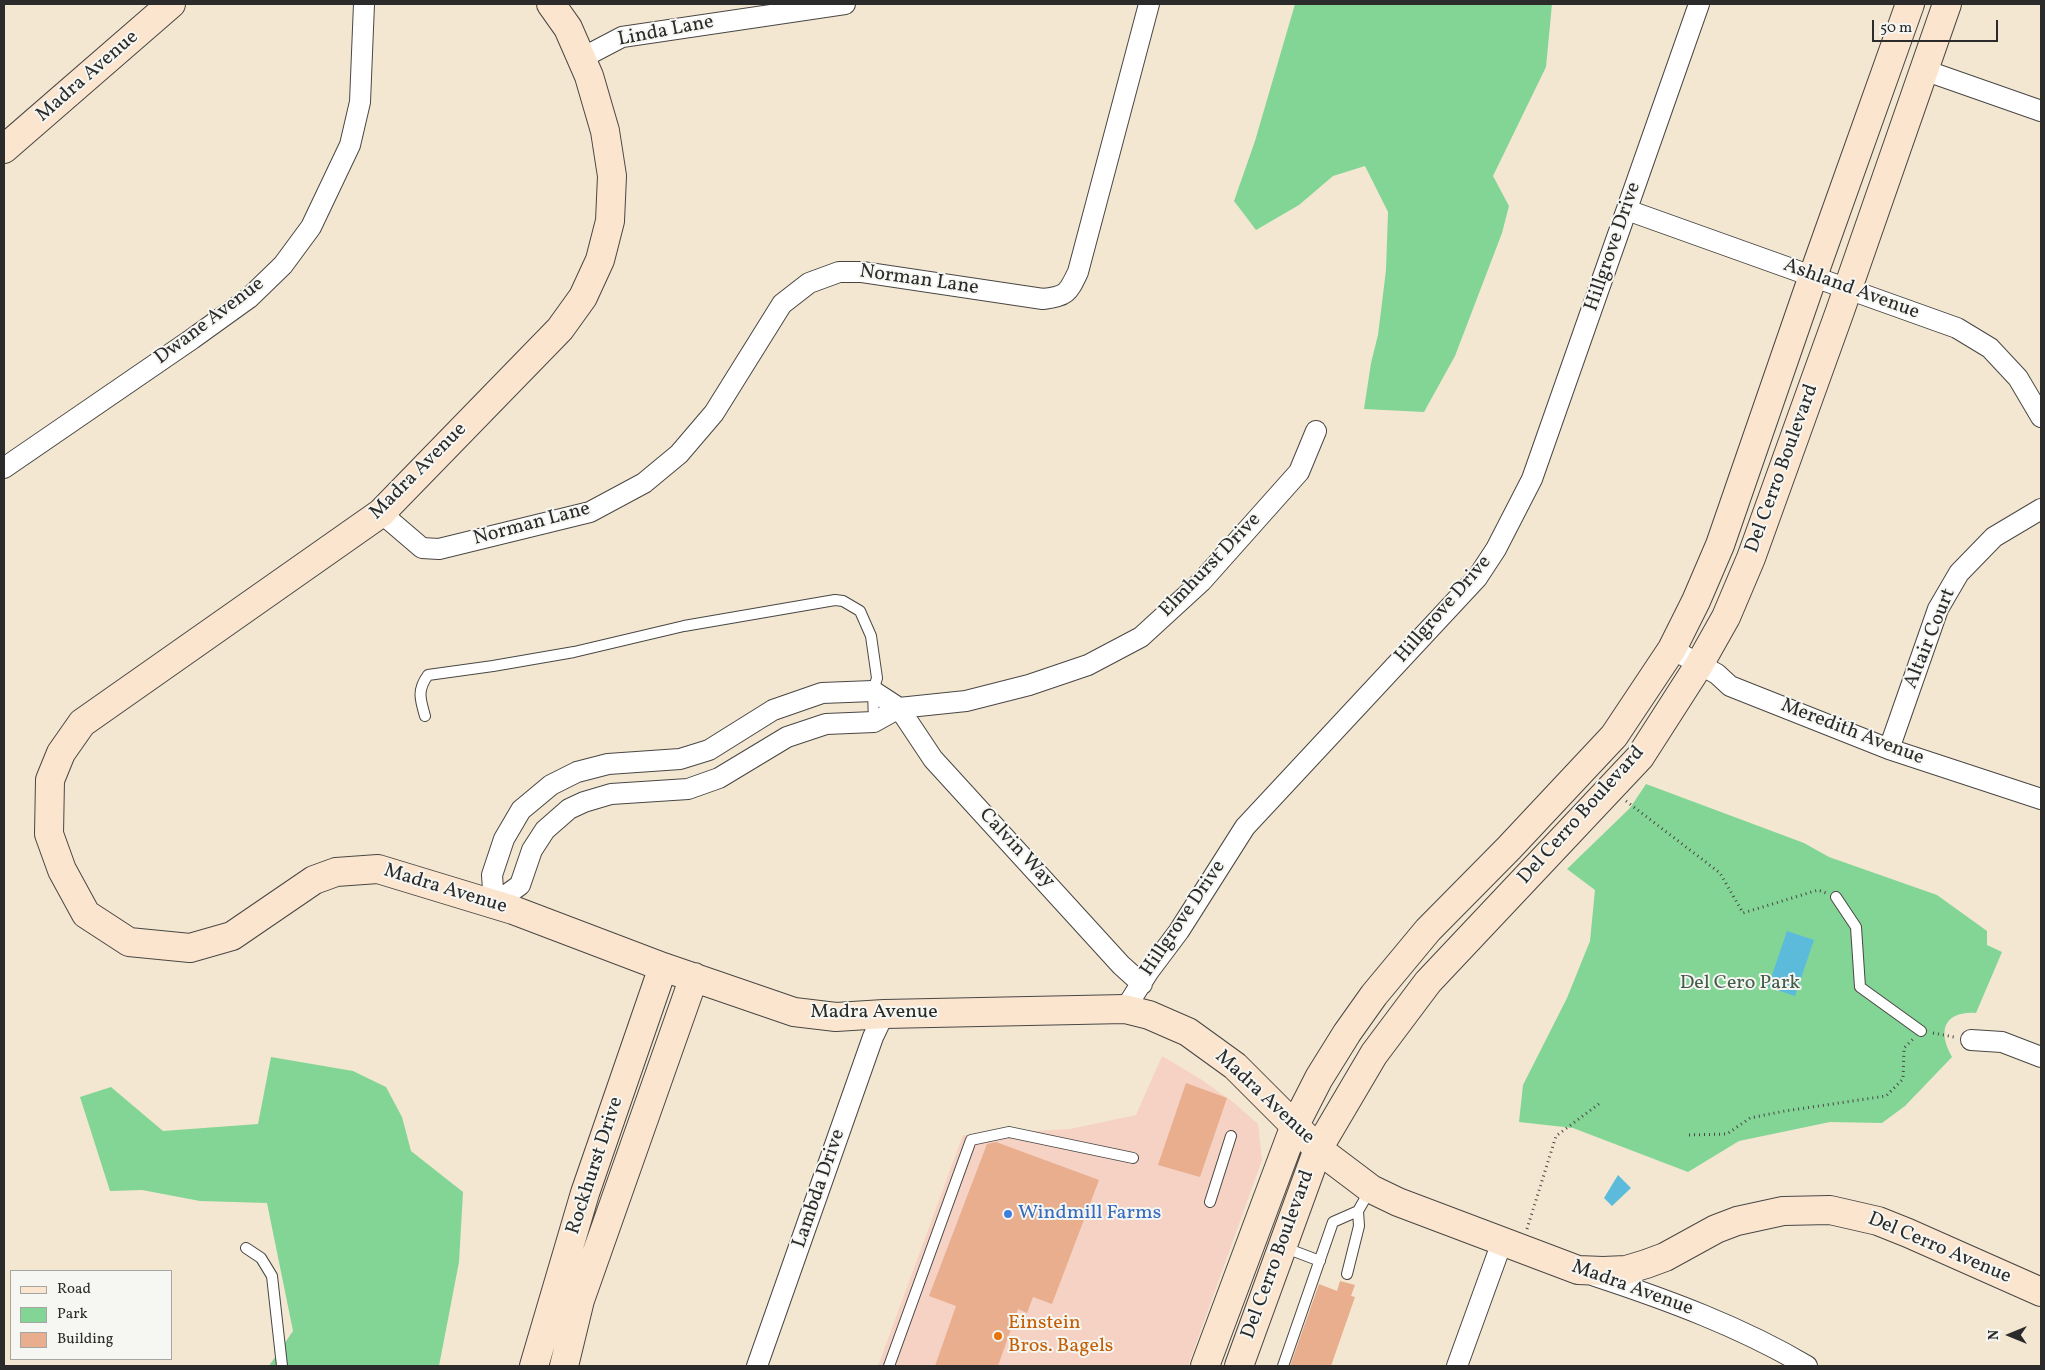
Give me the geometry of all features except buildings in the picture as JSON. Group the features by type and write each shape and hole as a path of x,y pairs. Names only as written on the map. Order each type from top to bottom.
{"street":[{"name":"Madra Avenue","path":"4,149 171,4"},
{"name":"Dwane Avenue","path":"4,468 199,334 248,298 283,265 311,227 350,145 360,102 364,4"},
{"name":"Madra Avenue","path":"551,4 568,28 589,76 605,131 612,176 610,221 606,241 592,279 578,305 560,329 381,514 82,723 61,753 50,780 49,834 62,870 86,914 129,942 190,948 232,936 314,880 336,872 378,869 494,904 794,1012 836,1017 884,1014 1125,1009 1149,1015 1188,1032 1235,1066 1295,1125 1364,1200 1398,1202 1514,1237 1578,1270 1693,1310 1762,1341 1807,1366"},
{"name":"Linda Lane","path":"580,59 622,37 845,4"},
{"name":"Norman Lane","path":"381,514 422,548 439,549 590,512 644,483 679,454 714,412 782,304 809,283 839,272 862,272 1043,299 1058,297 1070,290 1078,272 1150,4"},
{"name":"Hillgrove Drive","path":"1125,1009 1245,827 1476,578 1496,549 1532,479 1699,4"},
{"name":"Del Cerro Boulevard","path":"1205,1366 1295,1125 1319,1078 1347,1033 1374,995 1428,930 1509,848 1614,736 1672,649 1696,601 1720,545 1910,4"},
{"name":"Del Cerro Boulevard","path":"1238,1366 1318,1149 1374,1054 1428,982 1640,757 1699,665 1726,616 1751,558 1849,288 1947,4"},
{"path":"1924,70 2041,111"},
{"name":"Ashland Avenue","path":"1627,210 1957,328 1990,348 2018,378 2041,417"},
{"name":"Elmhurst Drive","path":"494,904 520,885 532,850 545,830 569,809 584,802 611,794 688,789 719,778 786,737 826,724 874,722 899,708 966,701 1029,685 1088,665 1141,637 1201,582 1298,472 1316,430"},
{"name":"Altair Court","path":"1889,749 1938,609 1959,573 1994,537 2041,509"},
{"name":"Meredith Avenue","path":"1672,649 1716,674 1730,686 1889,749 2041,799"},
{"path":"494,904 492,875 504,839 521,810 551,784 577,772 608,764 680,759 709,750 773,710 822,693 873,691 899,708"},
{"name":"Calvin Way","path":"899,708 933,758 1121,965 1142,984"},
{"name":"Rockhurst Drive","path":"534,1366 585,1193 663,966"},
{"name":"Rockhurst Drive","path":"564,1366 580,1300 694,977"},
{"name":"Lambda Drive","path":"757,1366 873,1037 884,1014"},
{"path":"1971,1040 2002,1042 2041,1058"},
{"name":"Del Cerro Avenue","path":"1578,1270 1626,1270 1665,1257 1716,1229 1737,1221 1783,1211 1830,1210 1878,1221 2041,1292"},
{"path":"1456,1366 1514,1237"}],"lane":[{"path":"425,716 420,700 420,685 428,675 574,652 684,626 835,600 843,601 860,611 866,620 871,636 878,678 873,691 874,722"},
{"path":"1836,897 1856,927 1860,987 1921,1031"},
{"path":"889,1366 971,1140 1009,1132 1134,1158"},
{"path":"1210,1202 1231,1136"},
{"path":"1283,1366 1333,1222 1364,1200"},
{"path":"1347,1274 1364,1200"},
{"path":"1282,1247 1320,1261"},
{"path":"246,1248 261,1258 272,1276 282,1366"}],"path":[{"path":"1610,788 1720,873 1743,913 1818,890 1836,897"},
{"path":"1689,1135 1727,1134 1750,1118 1886,1096 1903,1079 1904,1048 1921,1031 1971,1040"},
{"path":"1514,1237 1556,1136 1600,1103"}],"shaded area":[{"path":"1162,1056 1202,1080 1233,1102 1258,1124 1262,1160 1188,1366 878,1366 963,1135 1070,1129 1136,1115"}],"green space":[{"path":"1295,4 1552,4 1546,67 1493,176 1509,206 1502,233 1455,356 1424,412 1364,409 1371,363 1378,335 1386,270 1388,212 1365,166 1333,176 1299,205 1256,230 1234,201 1255,141"},
{"name":"Del Cero Park","path":"1646,784 1804,843 1829,857 1937,895 1987,931 1987,945 2002,952 1976,1013 1957,1015 1946,1024 1945,1039 1952,1057 1905,1106 1882,1123 1830,1122 1739,1141 1688,1172 1573,1128 1519,1122 1523,1085 1567,998 1590,941 1595,890 1567,869 1630,808"},
{"path":"271,1057 353,1071 386,1087 402,1117 411,1151 463,1192 459,1262 439,1366 269,1366 293,1331 267,1203 200,1201 142,1190 110,1191 80,1097 111,1087 163,1131 258,1124"}],"water":[{"path":"1787,931 1814,940 1795,996 1768,987"},
{"path":"1618,1175 1631,1188 1612,1206 1604,1198"}],"place":[{"name":"Windmill Farms","path":"1008,1214"},
{"name":"Einstein Bros. Bagels","path":"998,1336"}]}
